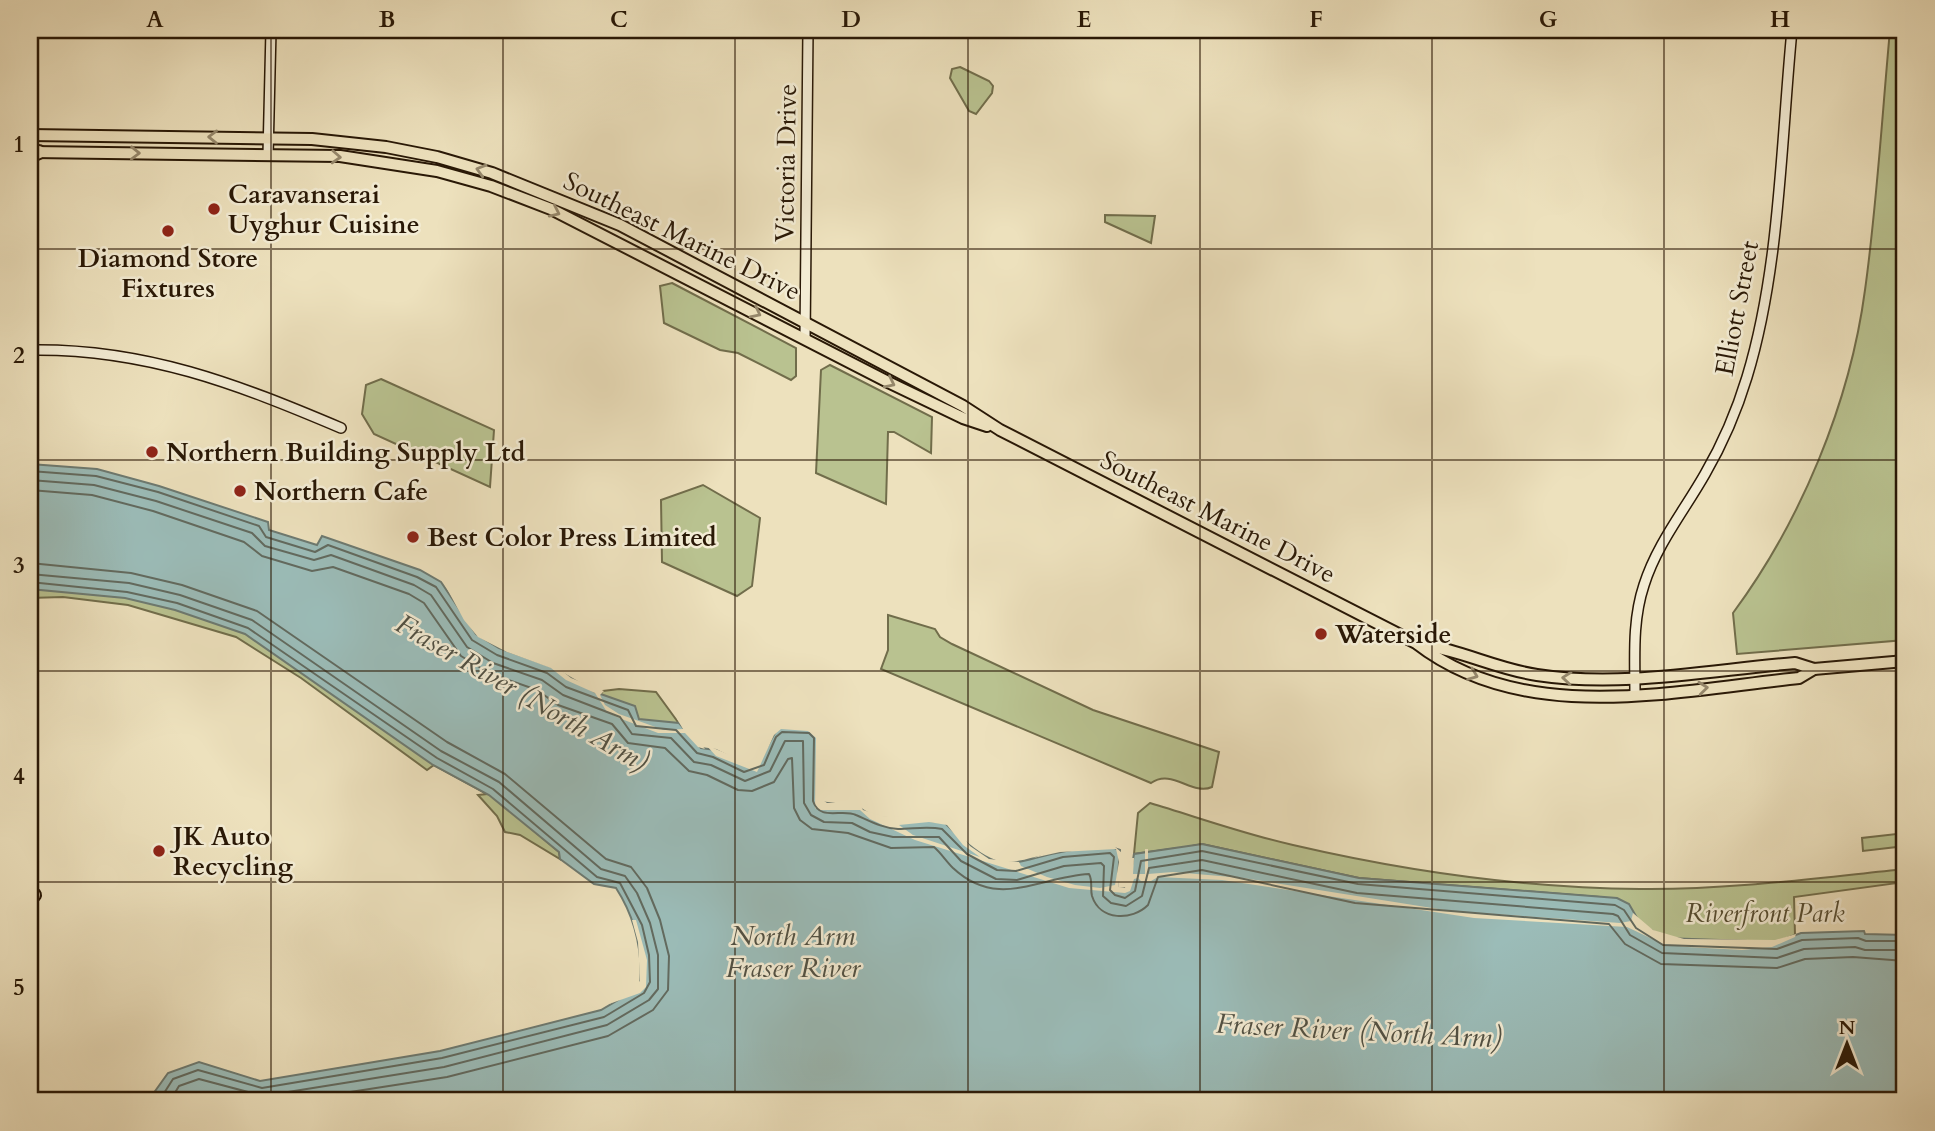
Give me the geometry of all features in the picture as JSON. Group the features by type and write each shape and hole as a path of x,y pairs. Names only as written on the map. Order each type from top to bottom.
{"main road":[{"name":"Southeast Marine Drive","path":"30,135 268,138 386,147 437,157 492,173 620,225 963,406 1000,430 1416,643 1441,662 1511,688 1563,696 1635,695 1799,678 1814,669"},
{"name":"Southeast Marine Drive","path":"33,153 268,155 377,160 437,171 521,197 962,418 1000,430"},
{"name":"Southeast Marine Drive","path":"1416,643 1439,647 1490,666 1537,676 1590,680 1795,663 1814,669 1905,661"}],"street":[{"path":"268,155 271,30"},
{"name":"Victoria Drive","path":"805,339 808,30"},
{"name":"Elliott Street","path":"1635,695 1636,617 1647,575 1731,423 1756,344 1770,261 1792,30"},
{"path":"30,350 98,352 167,364 239,386 341,428"}],"green space":[{"path":"1890,30 1905,30 1905,640 1737,654 1733,613 1758,577 1801,500 1835,418 1848,375 1858,333 1869,258"},
{"path":"960,67 989,81 993,86 992,93 976,114 969,111 950,78 952,69"},
{"path":"1105,215 1155,216 1151,243 1105,222"},
{"path":"672,283 796,348 796,376 791,380 738,353 720,350 664,323 660,286"},
{"path":"830,365 932,417 931,453 894,432 888,432 886,504 816,473 821,370"},
{"path":"381,379 494,430 490,487 374,434 362,414 366,385"},
{"path":"703,485 760,518 752,586 737,596 662,562 661,500"},
{"path":"30,577 205,608 368,691 559,852 560,859 520,835 505,832 497,816 478,795 487,794 434,765 427,770 301,678 236,637 128,605 63,597 30,598"},
{"path":"888,615 935,629 940,637 952,644 1093,710 1219,752 1212,787 1197,788 1167,779 1151,783 881,669 888,650"},
{"path":"619,689 656,692 683,729 659,727 637,721 600,695 603,691"},
{"name":"Riverfront Park","path":"1150,803 1257,836 1378,863 1553,885 1640,889 1707,888 1905,869 1905,882 1794,897 1795,935 1777,942 1685,940 1178,848 1134,854 1138,813","holes":["1202,844 1359,878 1600,897 1349,878 1192,846"]},
{"path":"1905,833 1905,846 1863,851 1862,838"}],"water":[{"name":"North Arm Fraser River","path":"30,464 97,469 159,486 268,522 269,530 317,545 322,536 420,570 441,582 476,634 499,648 550,666 595,692 635,706 639,719 679,723 701,748 716,750 746,765 759,761 780,724 812,726 821,734 820,802 858,807 874,817 944,822 966,843 998,862 1011,863 1062,852 1112,847 1120,850 1117,889 1128,888 1134,854 1202,844 1359,878 1617,898 1629,904 1640,923 1664,938 1776,942 1801,933 1864,931 1865,934 1905,935 1905,1101 148,1101 168,1073 199,1062 260,1081 440,1051 601,1010 640,987 637,936 629,911 616,888 594,884 560,859 559,852 489,795 433,765 245,634 175,610 125,598 30,589"}],"pier":[{"path":"445,585 452,590 478,631 501,645 552,663 571,678 604,691 600,695 605,705 619,714 664,730 683,729 677,719 681,720 705,749 698,747 685,733 658,733 619,718 607,712 595,693 566,680 551,668 507,652 478,637 464,620"},
{"path":"778,721 812,722 824,732 823,800 827,803 859,803 863,810 882,816 942,818 956,827 970,846 989,859 1019,862 1021,866 1047,877 1075,885 1100,888 1115,885 1119,862 1116,849 1060,852 1033,858 1063,847 1112,844 1123,854 1118,887 1125,888 1130,858 1134,858 1133,874 1145,874 1145,849 1148,849 1148,874 1173,872 1243,878 1451,911 1620,923 1631,921 1633,913 1653,930 1684,939 1775,940 1796,934 1795,937 1772,947 1742,950 1687,947 1663,944 1627,927 1474,918 1222,880 1158,877 1151,881 1141,881 1138,878 1134,879 1130,891 1125,893 1069,888 915,840 870,819 860,810 815,808 816,738 808,731 781,729 774,735 757,772 716,756 706,745 747,762 756,758 768,730","holes":["929,822 947,825 963,845 980,857 913,835 899,825"]},
{"path":"632,920 636,920 647,960 646,987 640,993 609,1004 640,981 638,942"}],"place":[{"name":"Caravanserai Uyghur Cuisine","path":"214,209"},
{"name":"Diamond Store Fixtures","path":"168,231"},
{"name":"Northern Building Supply Ltd","path":"152,452"},
{"name":"Northern Cafe","path":"240,491"},
{"name":"Best Color Press Limited","path":"413,537"},
{"name":"Waterside","path":"1321,634"},
{"name":"JK Auto Recycling","path":"159,851"}],"water label":[{"name":"Fraser River (North Arm)","path":"522,693"},
{"name":"Fraser River (North Arm)","path":"1359,1031"}]}
